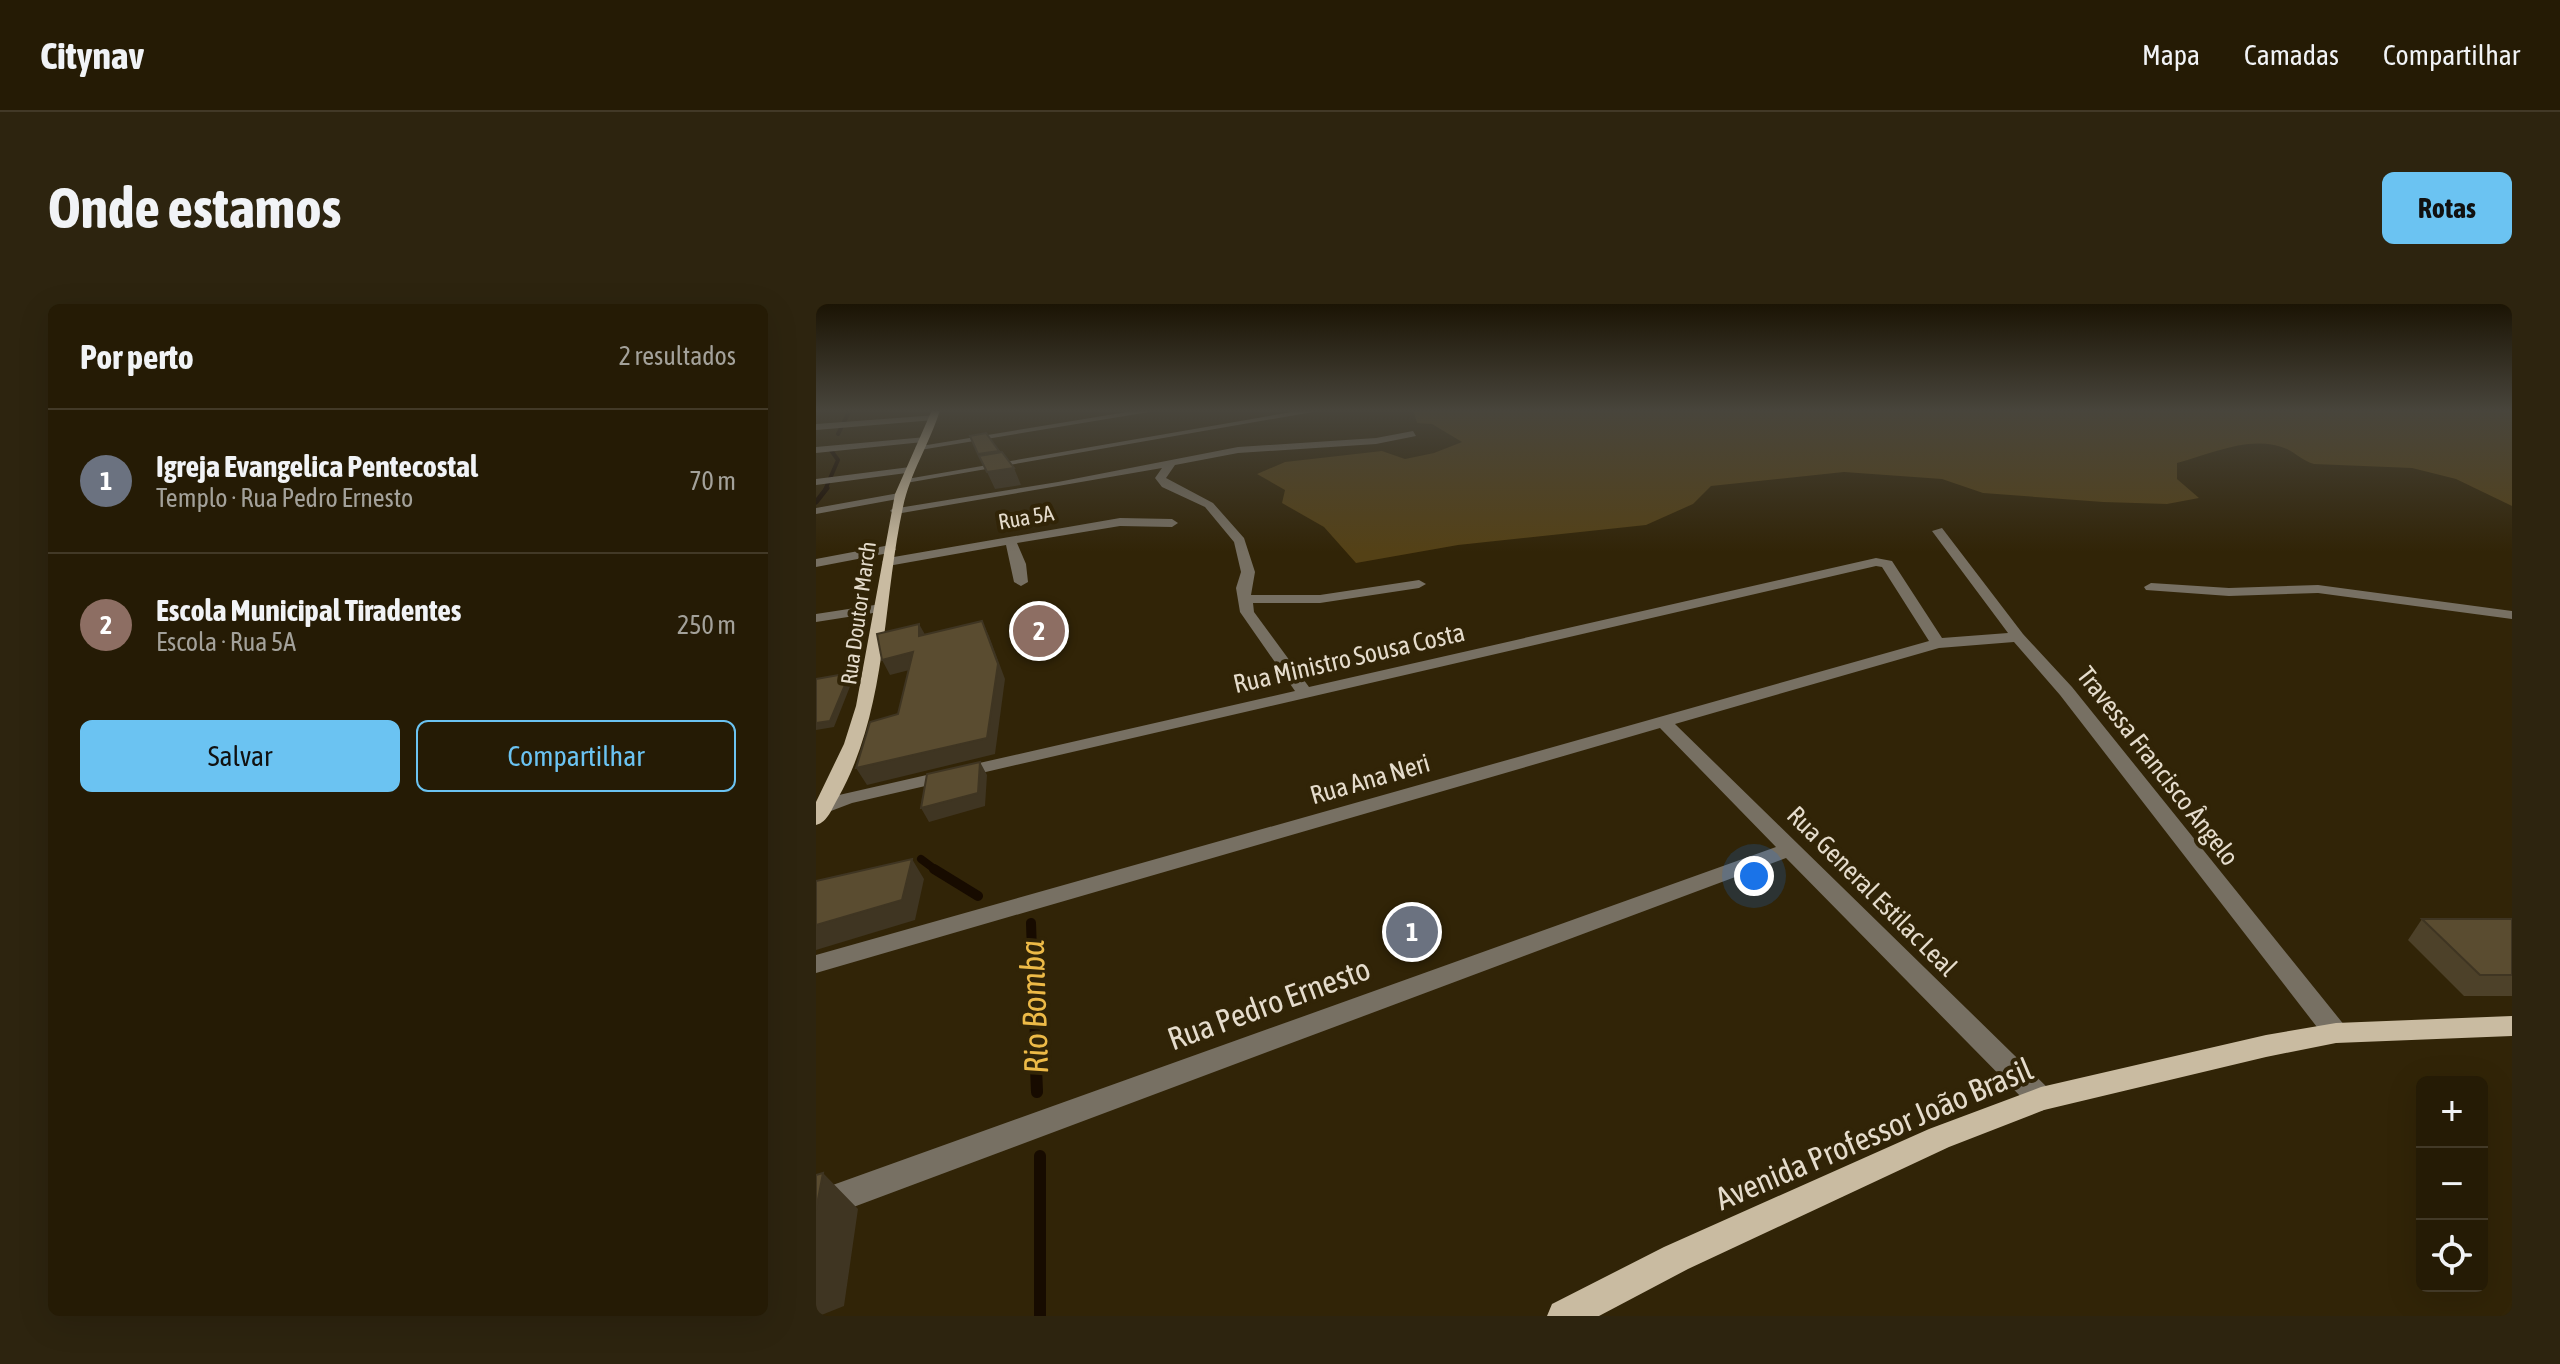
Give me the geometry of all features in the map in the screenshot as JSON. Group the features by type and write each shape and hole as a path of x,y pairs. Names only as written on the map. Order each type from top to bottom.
{"main road":[{"name":"Rua Doutor March","path":"820,814 859,729 868,698 898,503 916,457"},
{"name":"Avenida Professor João Brasil","path":"1564,1316 1676,1258 1939,1138 2041,1099 2266,1046 2336,1033 2512,1026"}],"street":[{"path":"820,482 908,475 1021,457"},
{"path":"820,510 1046,487 1196,457"},
{"path":"1173,461 1160,478 1166,485 1209,505 1240,541 1248,572 1243,588 1247,612 1306,695"},
{"name":"Rua 5A","path":"816,563 1010,540 1120,522 1172,523"},
{"name":"Travessa Francisco Ângelo","path":"1938,531 2018,637 2066,691 2336,1033"},
{"path":"1010,540 1019,564 1021,582"},
{"name":"Rua Ministro Sousa Costa","path":"820,814 846,799 1876,562 1887,564 1938,643"},
{"path":"1244,599 1320,599 1419,584"},
{"path":"2151,587 2229,592 2318,589 2443,603 2512,615"},
{"path":"816,618 881,608"},
{"name":"Rua Ana Neri","path":"816,964 1938,643 2018,637"},
{"name":"Rua General Estilac Leal","path":"1663,722 2041,1099"},
{"name":"Rua Pedro Ernesto","path":"816,1206 1790,849"}],"shaded area":[{"path":"1327,457 2197,457 2177,463 2177,479 2199,498 2167,504 2103,502 1983,493 1942,479 1844,472 1711,486 1693,504 1646,525 1458,545 1356,563 1324,527 1282,503 1285,490 1257,474 1285,462"},
{"path":"2301,457 2512,457 2512,506 2456,479 2412,468 2314,464"}],"building":[{"path":"980,457 1006,457 1014,468 987,472"},
{"path":"982,621 998,664 987,738 856,768 870,722 898,714 913,652 882,660 877,634 919,624 919,636"},
{"path":"850,673 830,721 816,723 816,679"},
{"path":"980,762 978,793 921,808 927,774"},
{"path":"912,859 902,900 816,925 816,881"},
{"path":"2422,919 2512,919 2512,975 2480,975"},
{"path":"823,1173 816,1210 816,1175"}],"waterway":[{"name":"Rio Bomba","path":"825,490 838,460 836,457"},
{"name":"Rio Bomba","path":"816,502 827,488"},
{"name":"Rio Bomba","path":"921,859 936,870"},
{"name":"Rio Bomba","path":"936,870 978,896"},
{"name":"Rio Bomba","path":"1031,923 1036,1069"},
{"name":"Rio Bomba","path":"1036,1067 1037,1092"},
{"name":"Rio Bomba","path":"1040,1156 1040,1316"}],"place":[{"name":"Escola Municipal Tiradentes","path":"1039,631"},
{"name":"Igreja Evangelica Pentecostal","path":"1412,932"}]}
